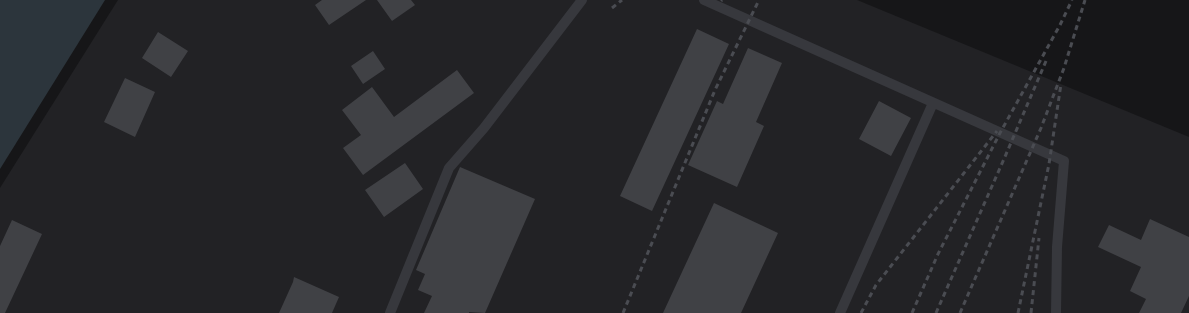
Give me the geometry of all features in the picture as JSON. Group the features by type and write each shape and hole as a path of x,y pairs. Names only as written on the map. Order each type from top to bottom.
{"lane":[{"path":"390,313 449,168 484,128 582,0"},
{"path":"704,0 1064,161 1057,247 1056,313"},
{"path":"840,313 933,103"}],"shaded area":[{"path":"0,0 105,0 0,169"},
{"path":"118,0 857,0 1189,137 1189,313 0,313 0,188"}],"building":[{"path":"322,0 366,0 329,25 315,5"},
{"path":"377,0 411,0 415,5 392,21"},
{"path":"697,29 729,44 652,211 620,196"},
{"path":"158,32 188,51 171,77 142,58"},
{"path":"748,48 782,63 756,122 764,126 737,187 688,165 717,101 723,104"},
{"path":"373,51 385,69 363,84 351,66"},
{"path":"457,70 474,93 363,175 343,148 361,135 342,110 372,87 394,117"},
{"path":"125,78 155,92 135,137 104,122"},
{"path":"879,101 911,118 891,156 859,139"},
{"path":"405,163 423,189 384,217 365,190"},
{"path":"460,167 535,199 485,313 424,313 432,296 418,290 425,274 416,270"},
{"path":"714,203 778,233 741,313 663,313"},
{"path":"1150,219 1189,237 1189,296 1181,313 1139,313 1146,299 1130,291 1141,267 1098,247 1109,225 1141,240"},
{"path":"12,220 42,234 5,313 0,313 0,246"},
{"path":"294,277 339,297 332,313 279,313"}],"railway":[{"path":"612,8 622,0"},
{"path":"623,313 715,90 759,0"},
{"path":"912,313 938,254 1000,133 1060,25 1072,0"},
{"path":"960,313 1041,128 1064,68 1085,0"},
{"path":"936,313 1046,61"},
{"path":"1018,313 1049,164 1061,84"},
{"path":"861,313 876,285 997,131"},
{"path":"1031,313 1039,238"}]}
